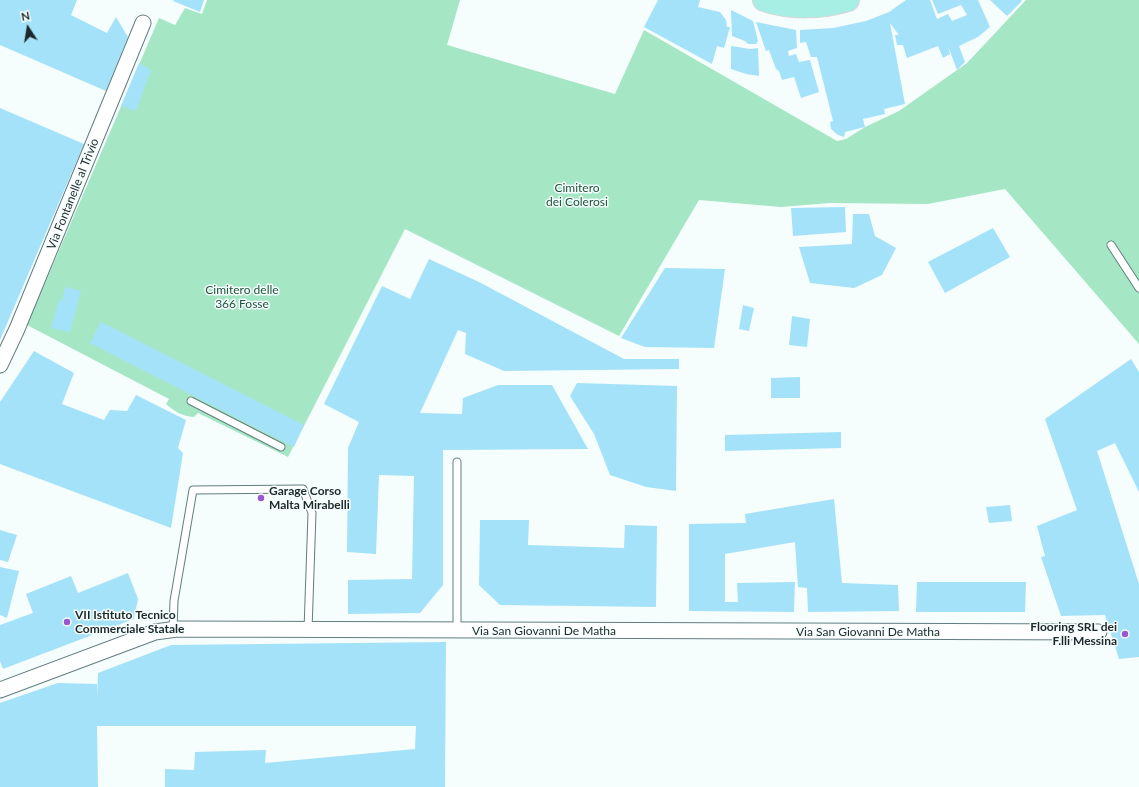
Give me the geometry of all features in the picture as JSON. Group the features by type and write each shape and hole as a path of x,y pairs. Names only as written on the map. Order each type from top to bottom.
{"main road":[{"path":"764,0 796,6 822,5 848,0"}],"street":[{"name":"Via Fontanelle al Trivio","path":"0,365 17,329 143,22"},
{"name":"Via San Giovanni De Matha","path":"0,690 155,632 173,629 1099,632"}],"lane":[{"path":"1111,245 1139,288"},
{"path":"191,401 281,447"},
{"path":"457,462 457,631"},
{"path":"173,629 174,601 193,490 303,489 312,513 308,630"}],"green space":[{"path":"207,0 460,0 447,45 615,94 644,30 837,141 846,139 865,127 899,111 967,63 1026,0 1139,0 1139,344 1005,189 928,204 829,203 781,207 699,200 619,336 405,229 288,457 198,413 194,417 179,413 166,404 169,399 27,325 159,18 175,25 185,8 202,14"}],"building":[{"path":"0,0 77,0 71,15 107,33 116,17 128,37 106,91 0,45"},
{"path":"204,0 200,12 173,1"},
{"path":"658,0 700,0 698,7 720,12 726,20 727,27 730,27 724,48 717,46 712,64 644,27"},
{"path":"906,0 930,0 937,19 948,14 952,21 967,15 961,5 938,14 932,0 978,0 990,27 978,37 959,46 965,62 957,70 948,46 950,54 943,58 938,46 907,58 903,45 897,45 895,35 899,35 890,23 905,104 884,109 885,114 863,119 865,127 845,132 844,137 838,135 831,129 830,122 833,121 817,57 811,57 806,42 800,43 800,30 833,28 866,21 889,12"},
{"path":"990,0 1021,0 1022,1 1007,16"},
{"path":"731,10 753,21 758,41 756,44 748,44 745,41 732,36"},
{"path":"756,22 796,30 797,48 788,51 789,56 796,54 799,62 810,60 819,92 801,98 794,77 782,80 769,50 766,51"},
{"path":"731,46 750,49 758,48 759,76 746,74 731,69"},
{"path":"139,63 151,70 136,111 121,106"},
{"path":"0,108 84,144 0,340"},
{"path":"845,207 846,232 793,236 791,208"},
{"path":"853,214 869,214 875,236 896,248 882,275 854,288 810,283 799,247 852,244"},
{"path":"993,228 1010,257 945,293 928,262"},
{"path":"429,259 479,282 624,359 679,359 679,369 504,371 465,354 466,333 458,330 420,413 462,414 463,398 498,385 552,385 588,449 443,450 443,585 420,613 348,614 348,580 412,579 414,476 379,475 376,554 347,552 348,448 359,422 324,404 382,286 410,299"},
{"path":"665,268 725,269 714,348 645,347 621,338"},
{"path":"65,287 81,291 70,332 51,328 59,300 62,301"},
{"path":"743,305 754,308 749,331 739,329"},
{"path":"792,316 810,319 807,347 789,345"},
{"path":"101,322 304,425 294,447 90,343"},
{"path":"34,351 74,373 62,404 104,420 110,410 127,411 136,395 186,420 178,448 183,453 171,528 0,464 0,402"},
{"path":"1131,359 1139,372 1139,492 1115,443 1097,451 1139,584 1139,657 1119,659 1105,615 1061,616 1041,557 1045,556 1037,526 1077,510 1045,419"},
{"path":"800,377 800,398 771,398 771,378"},
{"path":"577,383 677,386 676,491 646,487 610,475 594,434 570,396"},
{"path":"841,432 841,448 725,451 725,435"},
{"path":"834,499 842,583 898,585 899,611 808,612 807,588 798,587 795,542 725,554 725,602 738,602 737,583 795,582 794,612 689,611 689,524 746,523 745,514"},
{"path":"1010,505 1012,521 989,523 986,507"},
{"path":"480,520 529,520 528,545 624,548 625,525 657,526 656,607 500,605 479,585"},
{"path":"0,530 17,535 8,562 0,560"},
{"path":"0,567 19,571 7,618 0,615"},
{"name":"VII Istituto Tecnico Commerciale Statale","path":"128,573 138,599 134,619 3,669 0,661 0,625 33,613 26,594 71,576 78,593"},
{"path":"917,582 1026,582 1025,612 916,612"},
{"path":"446,642 445,787 165,787 165,769 194,770 195,752 266,750 265,763 415,749 416,726 97,726 98,787 0,787 0,703 58,683 97,684 97,698 98,673 171,645"}],"place":[{"name":"Garage Corso Malta Mirabelli","path":"261,498"},
{"name":"VII Istituto Tecnico Commerciale Statale","path":"67,622"},
{"name":"Flooring SRL dei F.lli Messina","path":"1125,634"}],"park label":[{"name":"Cimitero dei Colerosi","path":"577,195"},
{"name":"Cimitero delle 366 Fosse","path":"242,297"}]}
